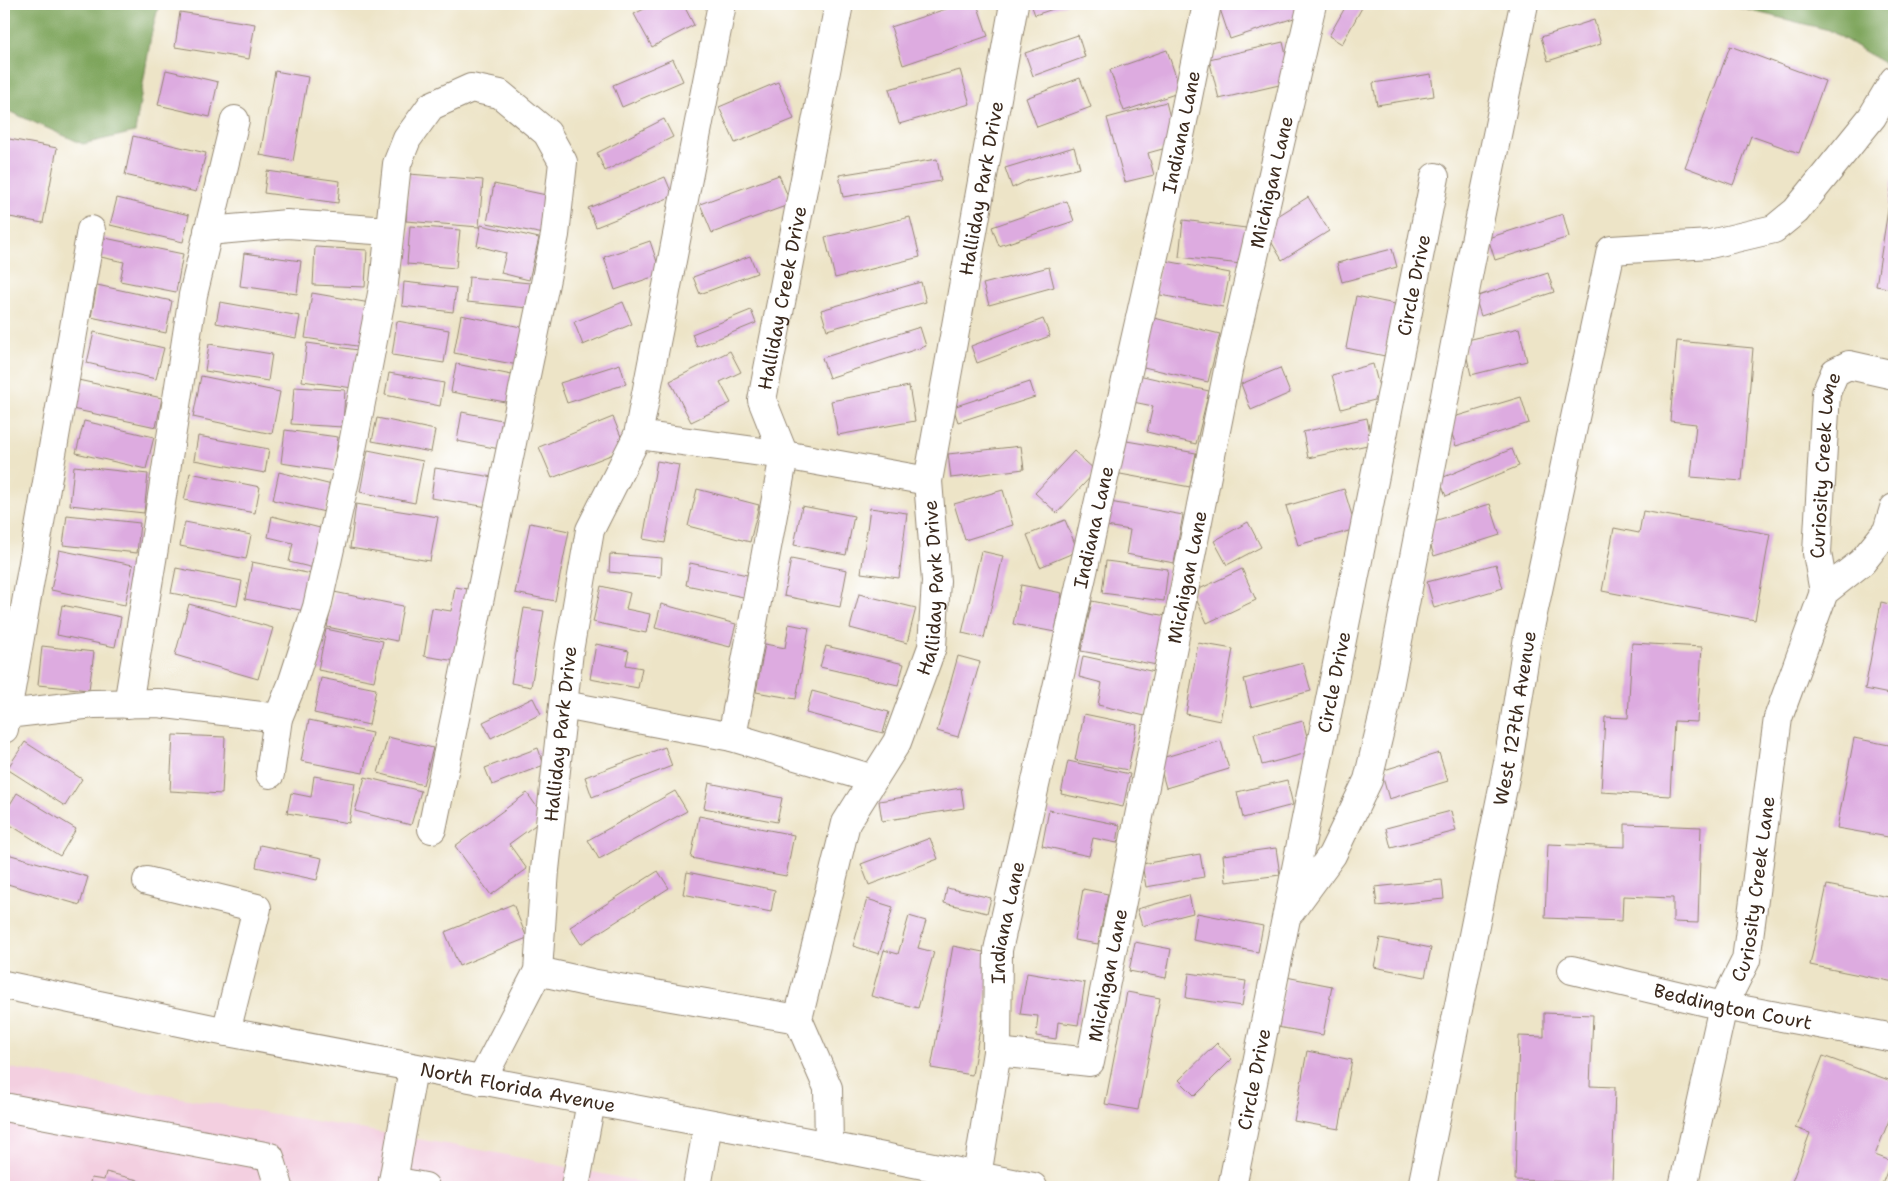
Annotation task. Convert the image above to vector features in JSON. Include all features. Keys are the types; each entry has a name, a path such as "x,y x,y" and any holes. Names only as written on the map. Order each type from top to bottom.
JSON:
{"street":[{"name":"Halliday Park Drive","path":"481,1081 538,971 545,870 569,651 590,530 638,435 722,4"},
{"name":"Halliday Creek Drive","path":"784,455 762,400 839,4"},
{"name":"Halliday Park Drive","path":"798,1019 846,823 897,742 932,647 936,581 928,481 1014,4"},
{"name":"Indiana Lane","path":"977,1176 997,1052 998,950 1169,190 1207,4"},
{"name":"Michigan Lane","path":"997,1052 1090,1062 1230,365 1312,4"},
{"path":"1286,918 1332,855 1368,780 1384,713 1468,276 1524,4"},
{"name":"West 127th Avenue","path":"1422,1187 1508,763 1528,637 1611,250 1710,244 1774,229 1796,211 1872,117 1894,80"},
{"path":"270,774 278,718 292,684 317,607 352,449 384,283 397,164 407,140 431,106 471,88 500,94 547,133 563,162 555,235 432,828"},
{"path":"128,704 193,295 235,120"},
{"name":"Circle Drive","path":"1232,1187 1435,177"},
{"path":"208,231 287,224 389,231"},
{"path":"91,230 5,722 93,704 158,703 278,718"},
{"name":"Curiosity Creek Lane","path":"1683,1187 1723,1006 1746,960 1778,718 1824,592 1817,553 1826,393 1835,372 1849,365 1894,375"},
{"path":"638,435 784,455 928,481"},
{"path":"732,737 784,455"},
{"name":"Curiosity Creek Lane","path":"1824,592 1862,562 1887,531 1894,508"},
{"path":"564,705 732,737 873,779"},
{"path":"147,881 257,908 226,1032"},
{"name":"Beddington Court","path":"1572,970 1723,1006 1894,1038"},
{"path":"538,971 590,983 798,1019 828,1088 828,1146"},
{"name":"North Florida Avenue","path":"5,991 828,1146 1033,1187"},
{"path":"413,1069 393,1184 425,1187"},
{"path":"575,1187 591,1102"},
{"path":"4,1107 270,1157 279,1187"},
{"path":"697,1187 708,1124"}],"shaded area":[{"path":"4,1067 492,1152 667,1187 4,1187"}],"green space":[{"path":"4,4 159,4 151,36 135,132 83,144 4,109"},
{"path":"1724,4 1894,4 1894,69 1829,30"}],"building":[{"path":"654,4 683,4 694,25 652,47 634,14"},
{"path":"961,4 977,4 988,36 903,65 891,27"},
{"path":"1031,4 1068,4 1035,15"},
{"path":"1226,4 1299,4 1303,15 1230,39 1219,6"},
{"path":"1347,4 1364,4 1342,44 1329,36"},
{"path":"180,12 255,24 249,59 175,47"},
{"path":"1594,20 1601,44 1548,61 1541,37"},
{"path":"1078,35 1085,57 1033,76 1025,53"},
{"path":"1283,42 1292,82 1219,99 1209,59"},
{"path":"1730,46 1825,81 1799,153 1751,136 1733,185 1685,167"},
{"path":"1167,50 1181,92 1124,111 1110,70"},
{"path":"673,59 683,81 622,107 613,85"},
{"path":"166,70 218,82 210,117 158,105"},
{"path":"960,70 970,104 899,124 889,89"},
{"path":"275,71 308,77 293,161 260,155"},
{"path":"1431,74 1434,96 1377,105 1373,83"},
{"path":"1080,78 1091,107 1037,127 1026,98"},
{"path":"778,82 794,119 735,143 719,107"},
{"path":"1166,102 1177,145 1148,153 1154,175 1125,182 1107,118"},
{"path":"664,119 673,137 605,171 597,153"},
{"path":"133,136 206,153 196,192 125,175"},
{"path":"4,138 57,148 43,223 4,216"},
{"path":"1074,147 1080,168 1029,180 1012,188 1005,168"},
{"path":"937,159 941,181 843,197 839,175"},
{"path":"267,171 340,181 338,203 264,193"},
{"path":"409,174 483,180 479,227 406,221"},
{"path":"779,175 791,204 712,233 700,204"},
{"path":"665,177 673,196 596,227 588,208"},
{"path":"1894,178 1894,289 1876,286"},
{"path":"494,184 551,196 544,234 487,223"},
{"path":"1308,197 1329,231 1282,260 1262,226"},
{"path":"117,198 189,215 183,242 110,225"},
{"path":"1067,201 1074,221 999,246 992,227"},
{"path":"1563,214 1569,237 1495,260 1488,238"},
{"path":"910,217 920,257 835,278 825,237"},
{"path":"1183,220 1246,228 1241,264 1179,257"},
{"path":"481,225 539,238 529,280 501,273 506,253 477,246"},
{"path":"410,226 460,230 456,268 407,264"},
{"path":"100,237 183,254 176,292 120,281 124,262 96,256"},
{"path":"650,241 661,274 615,290 604,257"},
{"path":"315,247 367,250 365,287 313,285"},
{"path":"1392,249 1397,267 1342,282 1337,263"},
{"path":"244,253 301,261 297,294 240,286"},
{"path":"750,256 757,273 700,294 693,277"},
{"path":"1161,260 1230,273 1223,307 1155,294"},
{"path":"1049,267 1054,287 989,305 983,284"},
{"path":"1548,273 1554,292 1481,316 1475,297"},
{"path":"469,277 530,283 528,308 467,302"},
{"path":"404,282 456,288 453,312 402,306"},
{"path":"921,282 926,302 827,330 821,310"},
{"path":"97,285 172,301 166,333 91,317"},
{"path":"312,293 370,303 363,347 305,338"},
{"path":"1356,296 1395,304 1385,356 1346,348"},
{"path":"220,302 300,316 296,338 216,323"},
{"path":"623,302 632,324 583,345 574,322"},
{"path":"751,310 756,323 697,347 692,334"},
{"path":"461,315 526,328 518,365 454,353"},
{"path":"1146,316 1220,334 1208,382 1135,365"},
{"path":"1043,319 1050,336 977,363 971,346"},
{"path":"397,321 449,330 444,363 392,355"},
{"path":"920,327 926,346 829,378 822,358"},
{"path":"1519,328 1527,361 1471,375 1463,341"},
{"path":"94,332 164,348 156,379 87,363"},
{"path":"1677,341 1753,348 1742,481 1691,477 1696,424 1670,421"},
{"path":"307,343 358,350 353,388 302,381"},
{"path":"209,344 272,354 268,381 205,371"},
{"path":"730,351 741,372 720,382 731,403 691,422 670,381"},
{"path":"456,364 522,377 516,404 451,392"},
{"path":"620,364 626,384 567,403 560,383"},
{"path":"1373,364 1382,398 1341,409 1332,375"},
{"path":"1280,368 1290,393 1251,410 1241,384"},
{"path":"389,373 444,383 440,406 385,395"},
{"path":"1134,374 1209,391 1196,444 1147,432 1153,406 1128,401"},
{"path":"201,376 280,392 272,434 193,417"},
{"path":"78,380 162,398 156,427 72,409"},
{"path":"1030,382 1035,397 958,422 953,407"},
{"path":"909,386 915,421 838,435 831,401"},
{"path":"294,387 345,390 343,427 291,424"},
{"path":"1521,397 1529,423 1456,446 1447,419"},
{"path":"462,412 511,422 505,450 457,441"},
{"path":"613,417 626,449 552,478 539,447"},
{"path":"377,418 435,430 431,452 372,441"},
{"path":"1367,418 1372,444 1308,458 1303,432"},
{"path":"84,421 154,437 146,469 76,453"},
{"path":"285,430 338,437 334,471 281,463"},
{"path":"198,436 269,449 265,473 194,460"},
{"path":"1121,440 1196,453 1190,487 1115,473"},
{"path":"1021,446 1024,469 951,478 948,454"},
{"path":"1512,449 1519,466 1446,496 1439,479"},
{"path":"368,450 423,461 415,503 360,492"},
{"path":"1074,451 1096,471 1057,513 1035,493"},
{"path":"657,461 679,465 665,543 643,539"},
{"path":"74,466 148,474 144,513 70,505"},
{"path":"435,468 493,477 488,507 431,498"},
{"path":"279,472 332,485 325,512 273,500"},
{"path":"190,473 260,487 255,513 184,500"},
{"path":"697,489 759,505 750,542 688,526"},
{"path":"1344,489 1356,529 1298,545 1286,506"},
{"path":"1003,490 1013,525 965,540 954,504"},
{"path":"1110,502 1183,515 1174,563 1126,554 1130,530 1106,526"},
{"path":"356,504 438,517 430,561 350,548"},
{"path":"1490,504 1500,535 1434,556 1424,524"},
{"path":"802,506 854,516 846,555 794,545"},
{"path":"870,508 907,513 899,578 861,573"},
{"path":"1643,511 1770,534 1755,620 1602,591 1614,528 1639,533"},
{"path":"67,515 140,523 137,553 63,545"},
{"path":"272,516 324,529 314,568 289,562 293,543 268,537"},
{"path":"1065,520 1078,551 1040,567 1027,535"},
{"path":"185,522 251,535 246,559 180,546"},
{"path":"1248,522 1261,547 1227,565 1214,541"},
{"path":"530,523 569,531 555,601 515,593"},
{"path":"59,550 133,565 125,605 51,590"},
{"path":"981,551 1003,556 984,638 962,633"},
{"path":"610,554 662,558 661,577 609,572"},
{"path":"791,559 847,570 840,607 784,596"},
{"path":"1106,561 1168,569 1164,601 1102,593"},
{"path":"252,562 312,574 305,611 245,599"},
{"path":"690,563 752,576 748,598 686,585"},
{"path":"1496,564 1503,588 1434,608 1427,582"},
{"path":"176,568 242,581 237,606 171,593"},
{"path":"1242,569 1256,600 1207,623 1193,592"},
{"path":"1021,585 1062,593 1055,632 1013,624"},
{"path":"601,586 630,593 626,609 650,614 646,633 593,622"},
{"path":"455,587 474,590 462,662 424,656 432,608 451,611"},
{"path":"334,592 403,606 397,641 327,627"},
{"path":"859,594 916,608 907,643 850,628"},
{"path":"1092,601 1166,616 1157,665 1081,651"},
{"path":"1881,602 1894,605 1894,695 1865,689"},
{"path":"189,604 273,628 258,679 175,655"},
{"path":"661,604 736,624 730,647 655,628"},
{"path":"62,605 121,617 115,647 57,635"},
{"path":"524,608 544,611 531,687 511,683"},
{"path":"789,624 809,628 796,699 756,692 765,644 785,648"},
{"path":"326,629 383,641 374,681 318,670"},
{"path":"1198,643 1233,649 1220,721 1186,714"},
{"path":"1632,643 1702,647 1697,722 1674,721 1670,796 1601,792 1605,717 1628,718"},
{"path":"596,644 629,651 626,665 642,668 638,688 590,679"},
{"path":"42,646 94,652 89,690 38,685"},
{"path":"826,646 904,664 898,685 820,667"},
{"path":"958,656 980,662 958,737 937,731"},
{"path":"1083,656 1155,672 1145,716 1098,705 1102,683 1079,677"},
{"path":"1303,663 1311,691 1251,707 1244,679"},
{"path":"321,678 376,689 369,725 314,713"},
{"path":"812,691 889,712 883,733 806,713"},
{"path":"533,698 541,714 491,738 483,722"},
{"path":"1084,714 1137,725 1128,770 1075,760"},
{"path":"309,720 372,733 363,773 301,761"},
{"path":"1303,721 1311,752 1262,765 1254,734"},
{"path":"173,735 225,737 222,794 170,791"},
{"path":"388,737 433,748 423,785 378,773"},
{"path":"1854,738 1894,746 1894,838 1837,828"},
{"path":"1221,741 1229,769 1166,788 1158,759"},
{"path":"25,742 82,779 65,806 7,769"},
{"path":"665,747 672,766 592,797 585,777"},
{"path":"538,748 544,765 492,785 485,768"},
{"path":"1439,753 1448,781 1389,799 1381,771"},
{"path":"1068,761 1130,774 1123,807 1061,794"},
{"path":"314,776 355,783 349,823 287,813 291,793 311,797"},
{"path":"365,777 421,791 411,825 355,811"},
{"path":"1287,780 1293,805 1243,818 1237,792"},
{"path":"709,783 782,798 777,822 704,808"},
{"path":"961,788 964,808 882,821 879,801"},
{"path":"675,791 687,811 599,859 588,840"},
{"path":"17,793 76,829 60,856 4,821 4,814"},
{"path":"527,793 545,818 509,844 527,869 491,895 455,846"},
{"path":"1049,810 1120,825 1117,843 1093,838 1089,856 1042,846"},
{"path":"1451,811 1456,831 1391,848 1386,828"},
{"path":"699,816 794,835 786,876 691,858"},
{"path":"1625,824 1701,827 1698,923 1673,922 1673,898 1623,896 1622,921 1545,918 1548,844 1625,847"},
{"path":"930,838 938,859 869,885 861,864"},
{"path":"260,845 322,858 317,880 256,867"},
{"path":"1276,848 1280,875 1226,882 1223,855"},
{"path":"4,853 88,877 80,905 4,883"},
{"path":"1200,854 1204,877 1146,887 1142,864"},
{"path":"658,871 669,888 581,944 570,927"},
{"path":"687,872 775,890 771,912 683,894"},
{"path":"1442,880 1444,899 1377,906 1375,887"},
{"path":"1827,885 1894,898 1894,982 1810,965"},
{"path":"947,888 991,898 987,913 944,903"},
{"path":"1083,889 1108,894 1098,944 1074,940"},
{"path":"1189,895 1193,913 1142,926 1137,909"},
{"path":"867,899 893,907 879,954 853,946"},
{"path":"513,904 527,938 459,966 445,932"},
{"path":"1197,913 1263,926 1258,952 1193,940"},
{"path":"909,916 926,921 918,948 934,952 918,1008 871,996 884,950 898,954"},
{"path":"1380,938 1431,948 1425,977 1374,967"},
{"path":"1135,942 1171,949 1166,978 1129,971"},
{"path":"953,946 993,954 972,1075 931,1068"},
{"path":"1027,973 1085,983 1078,1025 1058,1022 1056,1039 1036,1036 1038,1016 1020,1014"},
{"path":"1189,973 1246,981 1242,1006 1186,998"},
{"path":"1286,977 1332,986 1323,1035 1277,1027"},
{"path":"1127,992 1160,998 1138,1110 1105,1104"},
{"path":"1544,1013 1593,1015 1590,1086 1615,1087 1612,1183 1515,1180 1519,1036 1544,1037"},
{"path":"1217,1043 1232,1059 1195,1096 1179,1080"},
{"path":"1307,1051 1352,1060 1339,1129 1294,1121"},
{"path":"1823,1056 1894,1082 1894,1108 1875,1155 1891,1161 1881,1187 1790,1187 1810,1133 1795,1128"},
{"path":"106,1172 138,1180 136,1187 89,1187 91,1178 104,1180"}]}
